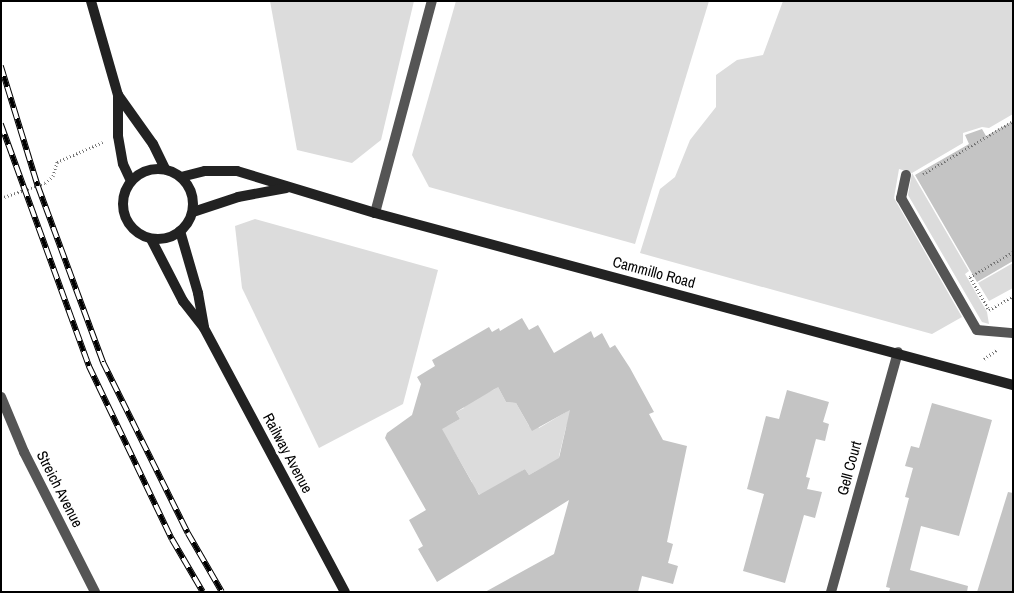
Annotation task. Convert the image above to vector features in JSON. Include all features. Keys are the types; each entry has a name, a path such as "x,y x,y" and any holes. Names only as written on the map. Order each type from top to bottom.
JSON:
{"main road":[{"path":"91,1 118,95 118,136 124,164 131,181 150,170 165,169 181,177 190,189 193,212 180,231 166,238 151,239"},
{"path":"118,95 153,144 165,169"},
{"name":"Cammillo Road","path":"181,177 205,171 237,171 287,188 375,213 898,352 1013,385"},
{"name":"Railway Avenue","path":"131,181 122,203 126,219 136,232 151,239 183,301 204,328 345,592"},
{"name":"Cammillo Road","path":"193,212 238,197 287,188"},
{"name":"Railway Avenue","path":"180,231 198,293 204,328"}],"street":[{"path":"375,213 432,1"},
{"path":"906,175 901,198 978,330 1013,334"},
{"name":"Gell Court","path":"831,592 898,352"},
{"name":"Streich Avenue","path":"1,397 24,452 96,592"}],"path":[{"path":"919,177 1013,122"},
{"path":"1,198 45,183 53,176 57,162 105,142"},
{"path":"1013,252 970,276 989,310 1013,296"},
{"path":"984,359 999,348"}],"shaded area":[{"path":"270,1 414,1 381,140 352,163 297,150"},
{"path":"456,1 709,1 635,244 429,187 412,155"},
{"path":"783,1 1013,1 1013,114 989,128 982,127 963,133 963,143 912,173 899,169 894,198 962,317 932,334 640,253 660,189 675,177 690,140 716,107 716,75 737,60 763,55"},
{"path":"912,173 969,271 965,274 987,312 989,324 982,322 908,195"},
{"path":"255,219 438,270 403,404 319,448 242,288 235,226"},
{"path":"1013,263 1013,288 989,301 978,283"},
{"path":"497,385 506,402 516,403 529,426 535,422 539,428 566,412 582,398 566,427 559,456 574,481 561,469 547,465 529,475 525,469 481,497 476,490 473,490 472,482 453,449 435,425 447,426 460,419 456,412 464,408 462,405 495,389"}],"building":[{"path":"1013,121 1013,261 977,282 915,175 969,144 965,135 982,129 986,136"},
{"path":"522,318 529,330 538,325 554,353 591,331 594,338 602,333 610,348 615,345 630,368 654,412 649,414 663,440 687,446 667,542 673,544 668,563 678,566 673,584 642,576 638,592 485,592 554,554 569,500 437,582 418,549 423,546 409,520 426,510 385,438 387,433 412,415 421,384 417,377 435,366 432,360 489,327 492,332 499,328 500,331","holes":["498,387 506,402 516,403 532,431 570,410 559,458 529,475 525,469 479,495 442,429 460,419 456,412"]},
{"path":"787,390 829,402 823,422 829,424 825,441 816,439 806,477 810,478 807,489 822,492 815,518 804,515 785,583 743,571 764,494 747,489 766,416 779,419"},
{"path":"932,403 992,420 959,536 921,526 910,570 968,586 967,592 889,592 890,588 886,587 909,498 905,497 913,468 905,466 911,446 919,448"},
{"path":"1008,492 1013,493 1013,592 977,592"}],"railway":[{"path":"1,66 38,186 103,362 188,533 222,592"},
{"path":"1,124 89,366 172,539 203,592"}]}
